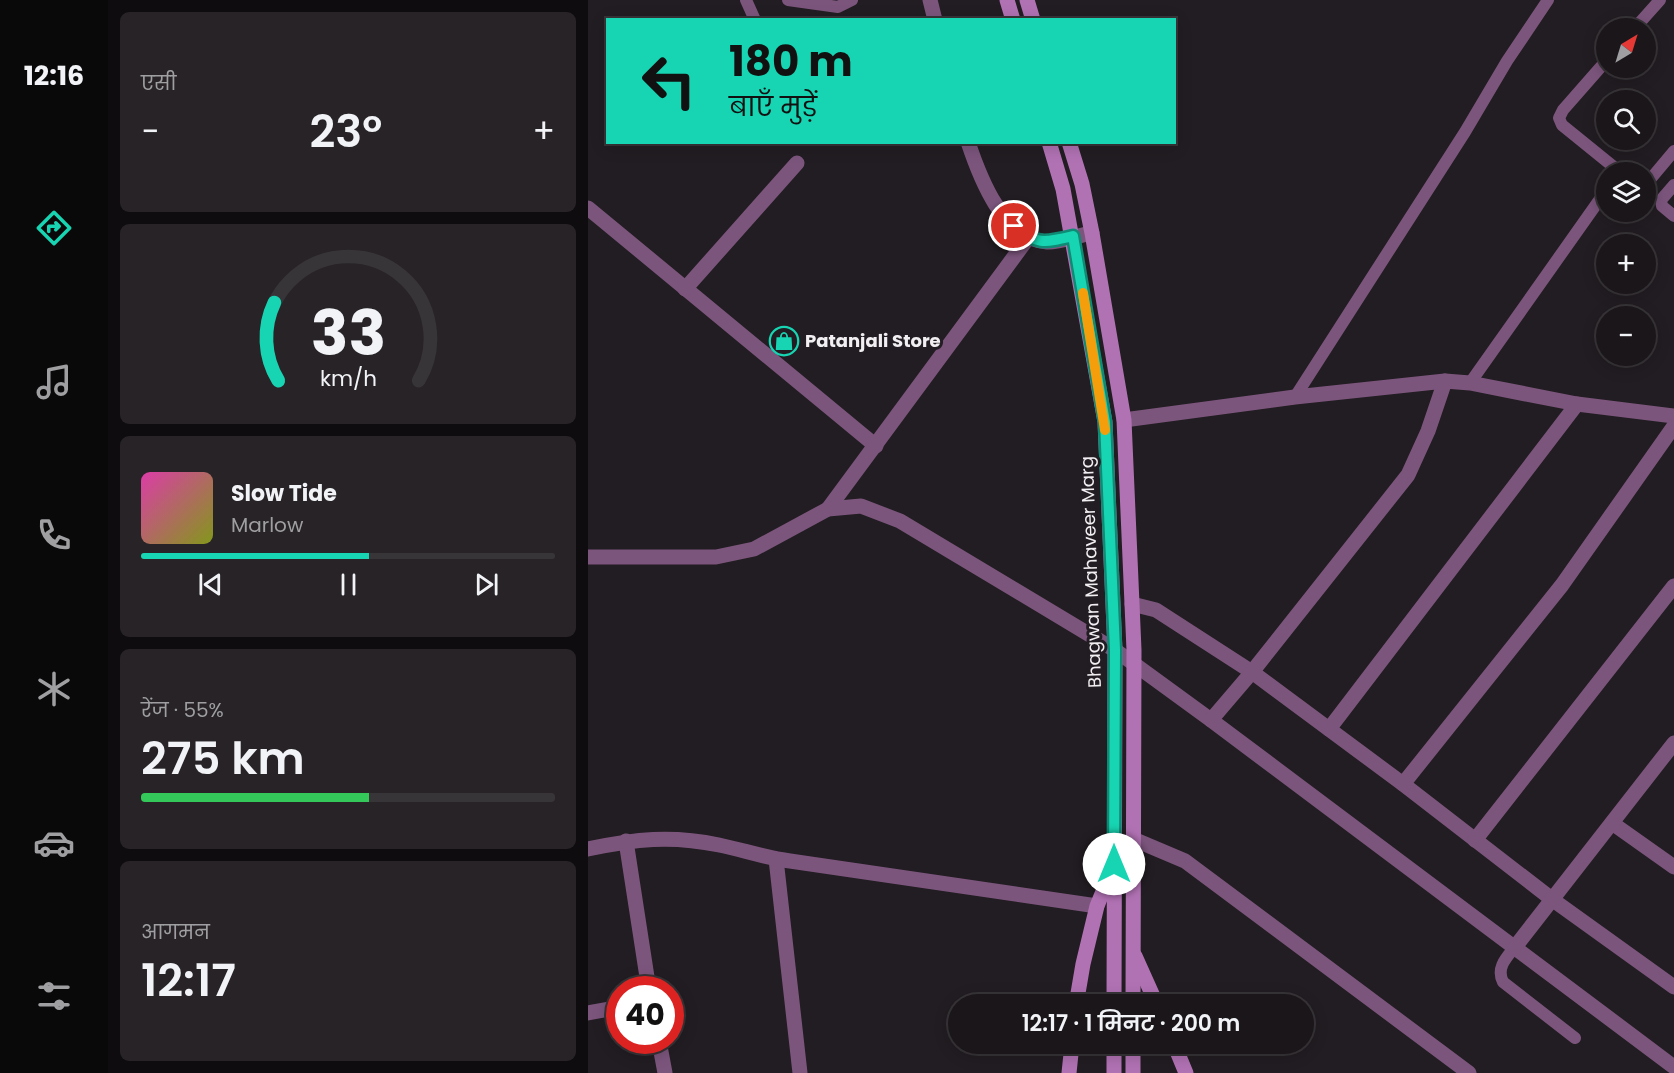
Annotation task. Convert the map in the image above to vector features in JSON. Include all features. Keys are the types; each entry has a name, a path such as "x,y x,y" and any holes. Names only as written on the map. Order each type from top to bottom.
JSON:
{"street":[{"path":"930,0 934,18"},
{"path":"1007,0 1012,18"},
{"path":"1027,0 1032,18"},
{"path":"969,144 989,196 1000,213 1029,238 1048,243 1092,233"},
{"name":"Bhagwan Mahaveer Marg","path":"1050,144 1064,189 1105,422 1115,650 1114,994"},
{"name":"Bhagwan Mahaveer Marg","path":"1070,144 1082,184 1092,233 1124,420 1134,650 1132,994"},
{"path":"685,289 797,163"},
{"path":"588,208 876,446"},
{"path":"828,509 1029,238"},
{"path":"1211,720 1252,672 1408,475 1428,432 1445,381"},
{"path":"1124,420 1295,397 1445,381 1470,383 1577,404 1674,416"},
{"path":"1329,729 1577,404"},
{"path":"1403,784 1562,585 1674,426"},
{"path":"588,557 716,557 754,549 828,509 861,506 900,521 1115,650 1674,1067"},
{"path":"1475,840 1674,586"},
{"path":"1132,604 1156,610 1252,672 1403,784 1553,900 1674,987"},
{"path":"1515,947 1673,747"},
{"path":"1612,823 1674,867"},
{"path":"588,849 626,841 662,838 717,845 776,860 1096,906"},
{"path":"1133,839 1185,861 1469,1073"},
{"path":"626,841 647,976"},
{"path":"776,860 800,1073"},
{"path":"1078,994 1096,906 1114,864"},
{"path":"1132,950 1152,994"},
{"path":"588,1013 606,1010"},
{"path":"661,1054 665,1073"},
{"path":"1069,1073 1071,1054"},
{"path":"1114,1054 1114,1073"},
{"path":"1133,1054 1133,1073"},
{"path":"1178,1054 1186,1073"}],"lane":[{"path":"746,0 755,18"},
{"path":"789,0 838,7 852,0"},
{"path":"1295,397 1548,0"},
{"path":"1644,18 1660,0"},
{"path":"1596,72 1563,110 1559,118 1562,125 1608,162"},
{"path":"1656,172 1674,151"},
{"path":"1674,185 1661,200 1662,206 1674,216"},
{"path":"1470,383 1596,205"},
{"path":"1515,947 1500,968 1503,982 1575,1038"}],"slow traffic":[{"path":"1083,293 1105,430"}],"place":[{"name":"Patanjali Store","path":"784,341"}],"route":[{"path":"1014,226 1029,238 1048,243 1073,236 1105,422 1115,650 1114,864"}]}
